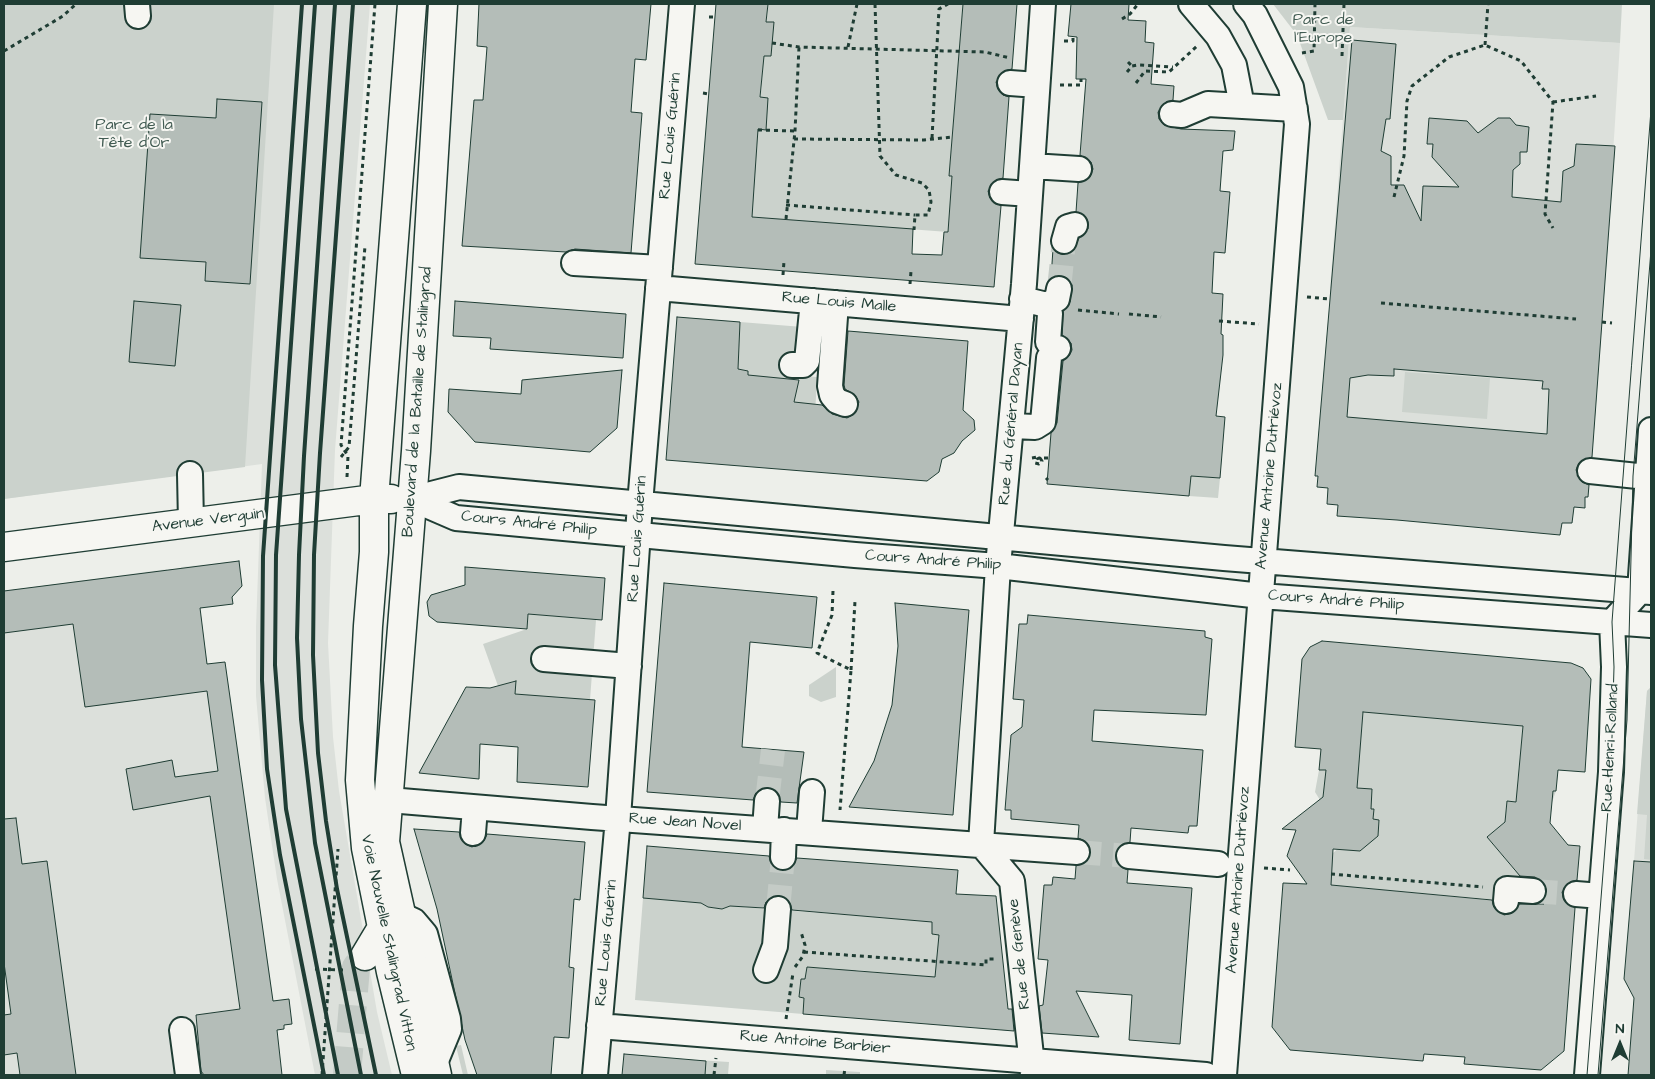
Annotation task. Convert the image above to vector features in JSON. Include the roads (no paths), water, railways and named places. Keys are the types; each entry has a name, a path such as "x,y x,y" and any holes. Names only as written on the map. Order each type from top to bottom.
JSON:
{"main road":[{"path":"374,499 412,4"},
{"name":"Boulevard de la Bataille de Stalingrad","path":"388,800 412,499 443,4"},
{"name":"Avenue Verguin","path":"4,547 374,499 412,499"},
{"name":"Voie Nouvelle Stalingrad Vitton","path":"374,499 374,552 360,780 366,848 393,921"},
{"name":"Voie Nouvelle Stalingrad Vitton","path":"388,800 385,842 393,921 391,972 429,1071"},
{"path":"365,956 393,921"}],"street":[{"name":"Rue Louis Guérin","path":"595,1075 618,818 640,504 682,4"},
{"name":"Rue du Général Dayan","path":"981,844 998,566 1022,309 1043,4"},
{"path":"1192,4 1218,36 1234,65 1242,106"},
{"path":"1246,4 1255,15 1294,107"},
{"path":"1010,83 1037,85"},
{"path":"1208,104 1294,107 1182,117 1182,115 1208,104"},
{"name":"Avenue Antoine Dutriévoz","path":"1224,1075 1261,596 1262,560 1282,326 1294,107"},
{"path":"1032,166 1079,169"},
{"path":"1002,192 1030,194"},
{"name":"Rue Louis Malle","path":"574,268 825,302 1022,309 1051,300 1048,342 1052,347 1053,353 1043,422 1035,428 1012,426"},
{"path":"792,365 803,365 808,361 825,302"},
{"path":"825,302 830,386 832,395 837,401 845,404"},
{"path":"1612,622 1645,591 1647,477 1651,430"},
{"path":"1590,471 1647,477"},
{"path":"190,474 191,523"},
{"name":"Cours André Philip","path":"412,499 459,487 1262,560 1645,591"},
{"name":"Cours André Philip","path":"412,499 456,518 998,566 1261,596 1651,625"},
{"name":"Rue Henri Rolland","path":"1587,1075 1611,772 1614,667 1612,622"},
{"path":"544,659 629,666"},
{"path":"809,832 812,792"},
{"name":"Rue Jean Novel","path":"388,800 1077,852"},
{"path":"767,801 783,857"},
{"path":"473,833 475,808"},
{"name":"Rue de Genève","path":"981,844 1012,880 1032,1068"},
{"path":"1129,856 1218,864"},
{"path":"1507,895 1533,891"},
{"path":"1576,894 1601,896"},
{"path":"766,970 775,946 778,909"},
{"path":"393,921 414,922 425,934 448,1019 449,1029 429,1071"},
{"name":"Rue Antoine Barbier","path":"599,1026 1032,1068 1206,1075"},
{"path":"182,1030 188,1075"}],"tunnel":[{"path":"1059,289 1064,241"},
{"path":"767,801 773,750"},
{"path":"1077,852 1129,856"},
{"path":"778,909 783,857"},
{"path":"1533,891 1576,894"},
{"path":"347,1075 356,967 365,956"}],"tram line":[{"path":"1587,1075 1611,772 1614,667 1612,622 1651,110"},
{"path":"1598,1075 1627,720 1633,476 1651,250"}],"railway":[{"path":"302,4 263,556 262,680 267,769 280,855 324,1075"},
{"path":"315,4 276,555 275,665 286,809 338,1075"},
{"path":"335,4 304,456 297,638 301,719 315,843 361,1075"},
{"path":"353,4 320,453 314,555 313,655 318,753 326,821 337,889 376,1075"}],"park label":[{"name":"Parc de l'Europe","path":"1323,30"},
{"name":"Parc de la Tête d'Or","path":"134,135"}]}
